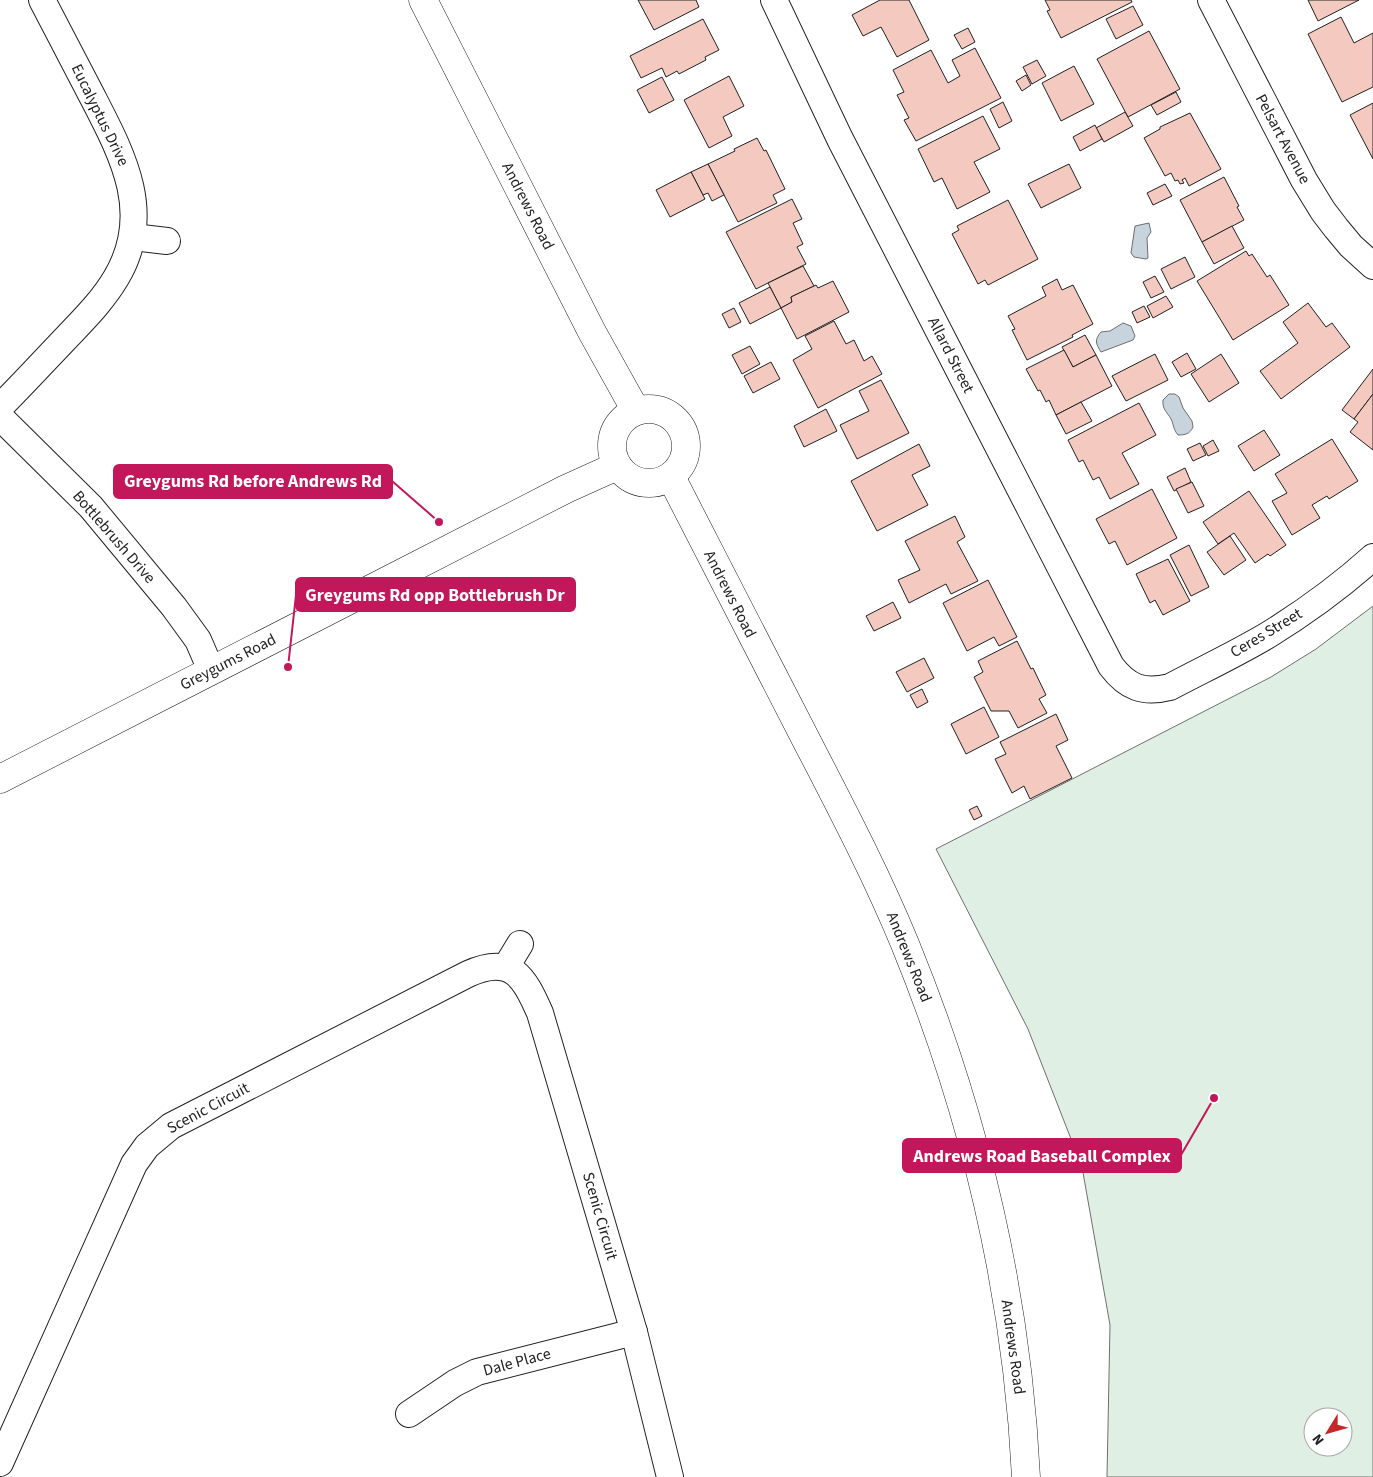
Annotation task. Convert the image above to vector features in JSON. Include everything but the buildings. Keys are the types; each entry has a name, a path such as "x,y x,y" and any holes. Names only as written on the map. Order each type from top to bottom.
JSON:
{"main road":[{"name":"Andrews Road","path":"423,0 592,332 636,411"},
{"path":"648,409 660,411 671,416 679,424 685,435 685,458 679,469 671,477 660,482 648,484 636,481 625,475 617,466 613,456 612,444 619,424 627,416 636,411 648,409"},
{"name":"Greygums Road","path":"0,779 566,489 617,466"},
{"name":"Andrews Road","path":"671,477 857,837 904,943 947,1055 980,1166 1004,1281 1019,1379 1026,1477"}],"street":[{"name":"Eucalyptus Drive","path":"0,407 104,296 125,262 133,237 135,219 134,201 124,161 113,136 42,0"},
{"name":"Allard Street","path":"774,0 840,139 1111,666 1118,676 1127,683 1149,690"},
{"name":"Pelsart Avenue","path":"1211,0 1304,180 1336,228 1351,246 1373,266"},
{"path":"133,237 167,241"},
{"name":"Bottlebrush Drive","path":"0,417 91,507 185,621 198,640 211,670"},
{"name":"Ceres Street","path":"1149,690 1170,688 1266,636 1327,595 1373,557"},
{"path":"506,968 520,944"},
{"name":"Scenic Circuit","path":"0,1463 134,1164 153,1140 171,1126 468,974 478,969 489,967 506,968 516,973 525,983 540,1013 634,1332 670,1477"},
{"name":"Dale Place","path":"409,1414 449,1386 472,1374 634,1332"}],"green space":[{"path":"1373,606 1373,1477 1107,1477 1110,1325 1082,1167 1028,1029 936,849 1271,677 1316,649"}],"shaded area":[{"path":"1149,223 1151,232 1147,238 1148,258 1134,257 1131,253 1135,226"},
{"path":"1123,323 1131,326 1135,336 1133,340 1101,352 1096,342 1097,337 1101,332 1110,331"},
{"path":"1169,394 1175,394 1179,397 1183,408 1192,421 1193,427 1187,434 1178,435 1164,408 1163,400"}],"place":[{"name":"Greygums Rd before Andrews Rd","path":"439,522"},
{"name":"Greygums Rd opp Bottlebrush Dr","path":"288,667"},
{"name":"Andrews Road Baseball Complex","path":"1214,1098"}]}
